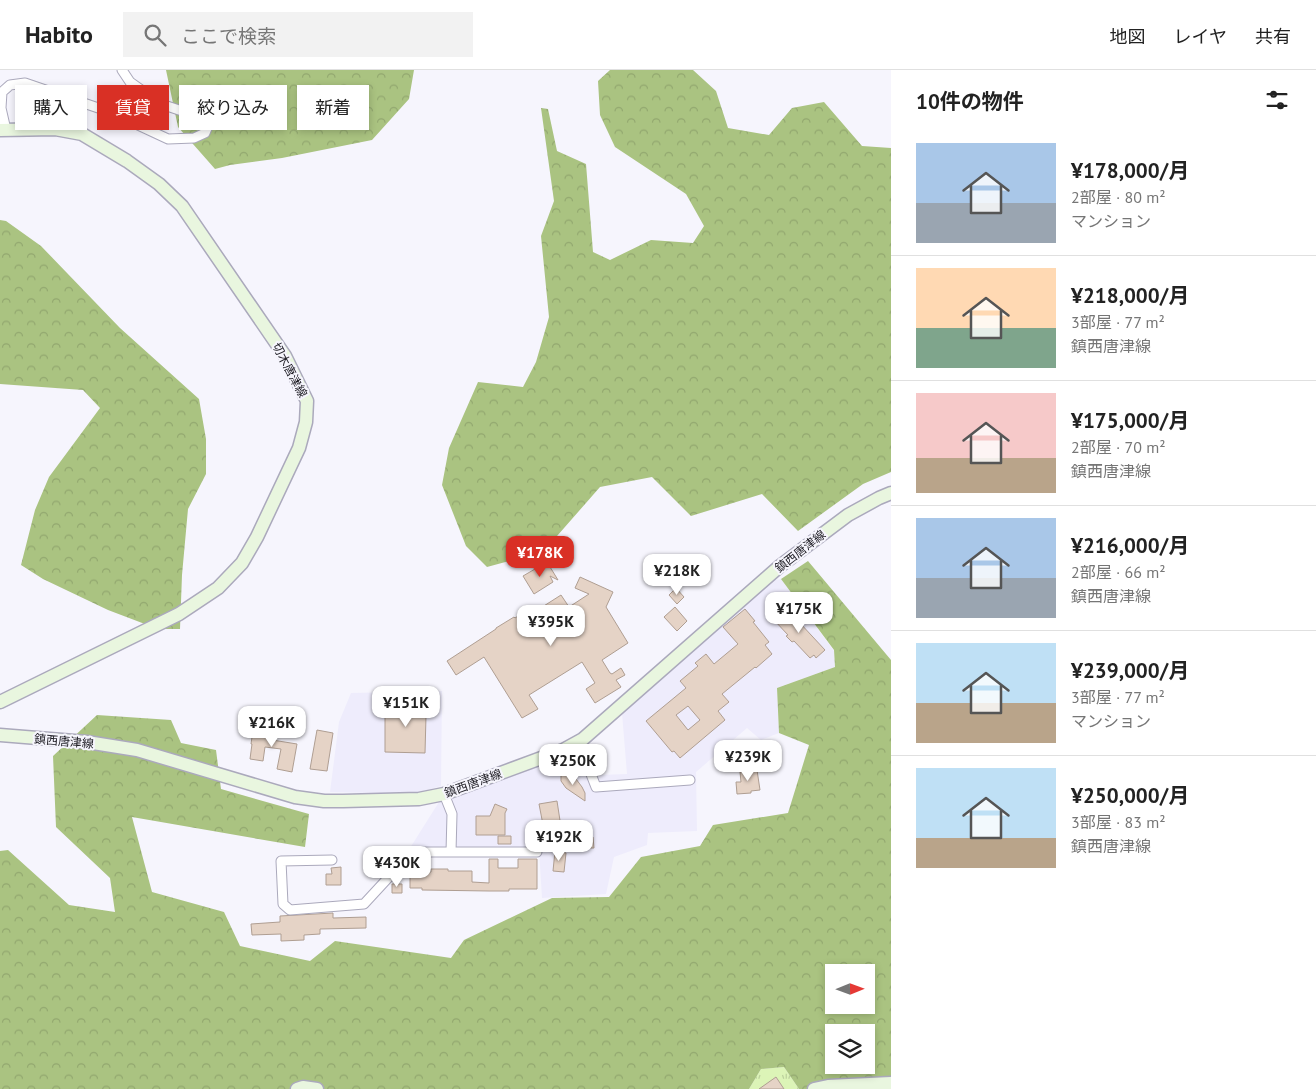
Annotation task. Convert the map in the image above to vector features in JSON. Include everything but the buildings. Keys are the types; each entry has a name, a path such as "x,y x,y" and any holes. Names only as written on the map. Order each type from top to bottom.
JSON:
{"main road":[{"name":"切木唐津線","path":"0,702 179,614 218,588 242,563 257,537 299,448 306,422 306,401 285,356 182,206 159,184 127,161 82,134 55,130 3,130"},
{"name":"鎮西唐津線","path":"0,735 87,742 137,750 295,797 324,801 419,799 444,794 567,748 583,739 780,566 848,515 879,498 891,494"},
{"path":"814,1089 828,1086 891,1083"},
{"path":"298,1089 303,1087 317,1089"}],"street":[{"path":"3,130 2,92 10,85 25,82 110,112 168,139 194,138 205,133 208,126 206,117 198,111 182,112 161,104 130,82 122,70"},
{"path":"567,748 588,764 596,787 690,780"},
{"path":"444,794 452,814 451,852"},
{"path":"332,860 281,861 283,904 290,910 364,904 412,852 537,852"}],"shaded area":[{"path":"781,579 834,651 835,667 777,688 779,733 761,740 747,728 696,772 697,831 648,833 647,845 614,857 606,894 542,898 539,849 410,848 439,802 580,749 599,775 627,774 622,713 771,581"},
{"path":"442,691 441,786 413,794 330,792 339,722 351,693"}],"green space":[{"path":"166,70 414,70 409,99 372,140 215,169 181,130 287,130 287,85 179,85 179,128"},
{"path":"610,70 693,70 716,91 728,128 769,135 792,108 824,102 862,146 891,148 891,472 863,484 798,531 762,494 691,516 652,477 600,487 543,552 487,567 466,546 442,485 449,448 478,382 523,387 536,362 549,317 541,236 554,201 541,108 548,109 557,151 586,164 593,252 610,260 651,240 693,243 704,226 686,194 615,147 600,115 598,81"},
{"path":"0,220 6,221 41,246 120,328 199,399 206,439 206,474 188,509 182,575 180,629 158,629 108,610 43,579 21,565 35,510 49,477 100,408 83,390 0,384"},
{"path":"808,561 891,660 891,1089 799,1089 784,1067 761,1069 749,1089 0,1089 0,851 8,850 69,905 115,912 110,878 56,827 53,756 97,715 171,720 181,743 216,750 221,789 309,814 305,847 132,817 152,892 224,912 240,946 310,961 335,941 451,958 464,940 552,898 609,897 641,857 700,846 713,825 788,813 809,745 779,733 777,688 835,667 834,650 781,579"},
{"path":"784,1067 799,1089 749,1089 761,1069"}]}
